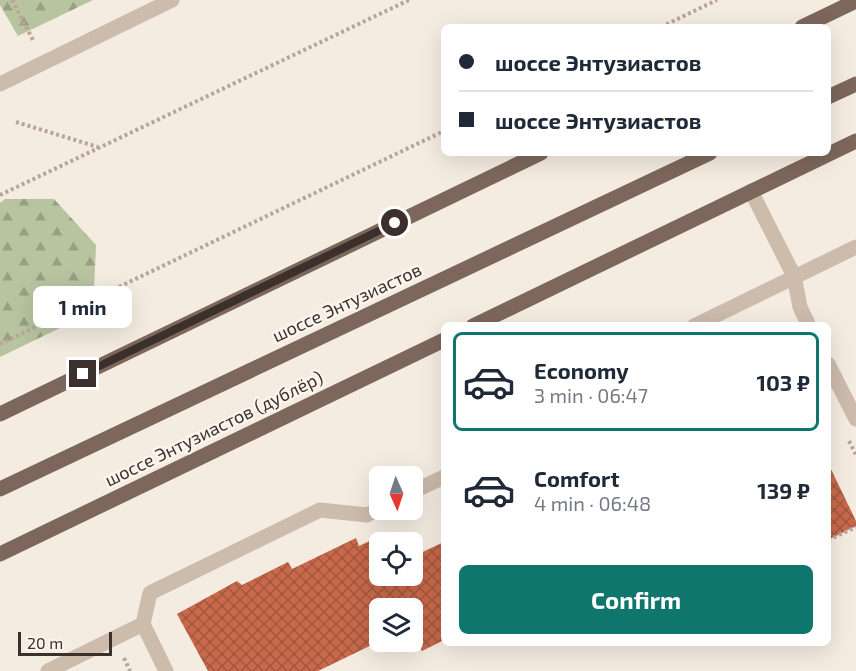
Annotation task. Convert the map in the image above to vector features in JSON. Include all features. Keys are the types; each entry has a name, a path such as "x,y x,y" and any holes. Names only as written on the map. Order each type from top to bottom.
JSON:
{"main road":[{"path":"808,24 856,1"},
{"path":"831,96 856,84"},
{"path":"831,153 856,141"},
{"path":"0,414 535,156"},
{"name":"шоссе Энтузиастов","path":"0,489 704,156"},
{"path":"482,322 824,156"},
{"name":"шоссе Энтузиастов (дублёр)","path":"0,554 441,341"}],"street":[{"path":"0,84 172,0"},
{"path":"751,191 794,276 800,307 807,322"},
{"path":"702,322 856,247"},
{"path":"831,370 856,420"},
{"path":"423,487 441,478"},
{"path":"166,671 143,624 150,593 320,510 369,513"},
{"path":"48,671 143,624"}],"path":[{"path":"12,0 36,46"},
{"path":"0,195 410,0"},
{"path":"667,24 717,0"},
{"path":"16,122 99,147"},
{"path":"0,344 441,132"},
{"path":"831,539 856,527"}],"green space":[{"path":"0,0 93,0 18,36 0,5"},
{"path":"5,199 54,199 96,245 93,312 0,357 0,203"}],"building":[{"path":"831,469 856,521 856,526 831,538"},
{"path":"356,538 359,546 369,541 369,586 423,586 423,552 441,543 441,642 423,650 423,598 369,598 369,646 318,671 208,671 177,614 237,581 242,585 288,562 292,569"}],"route":[{"path":"83,374 395,223"}]}
